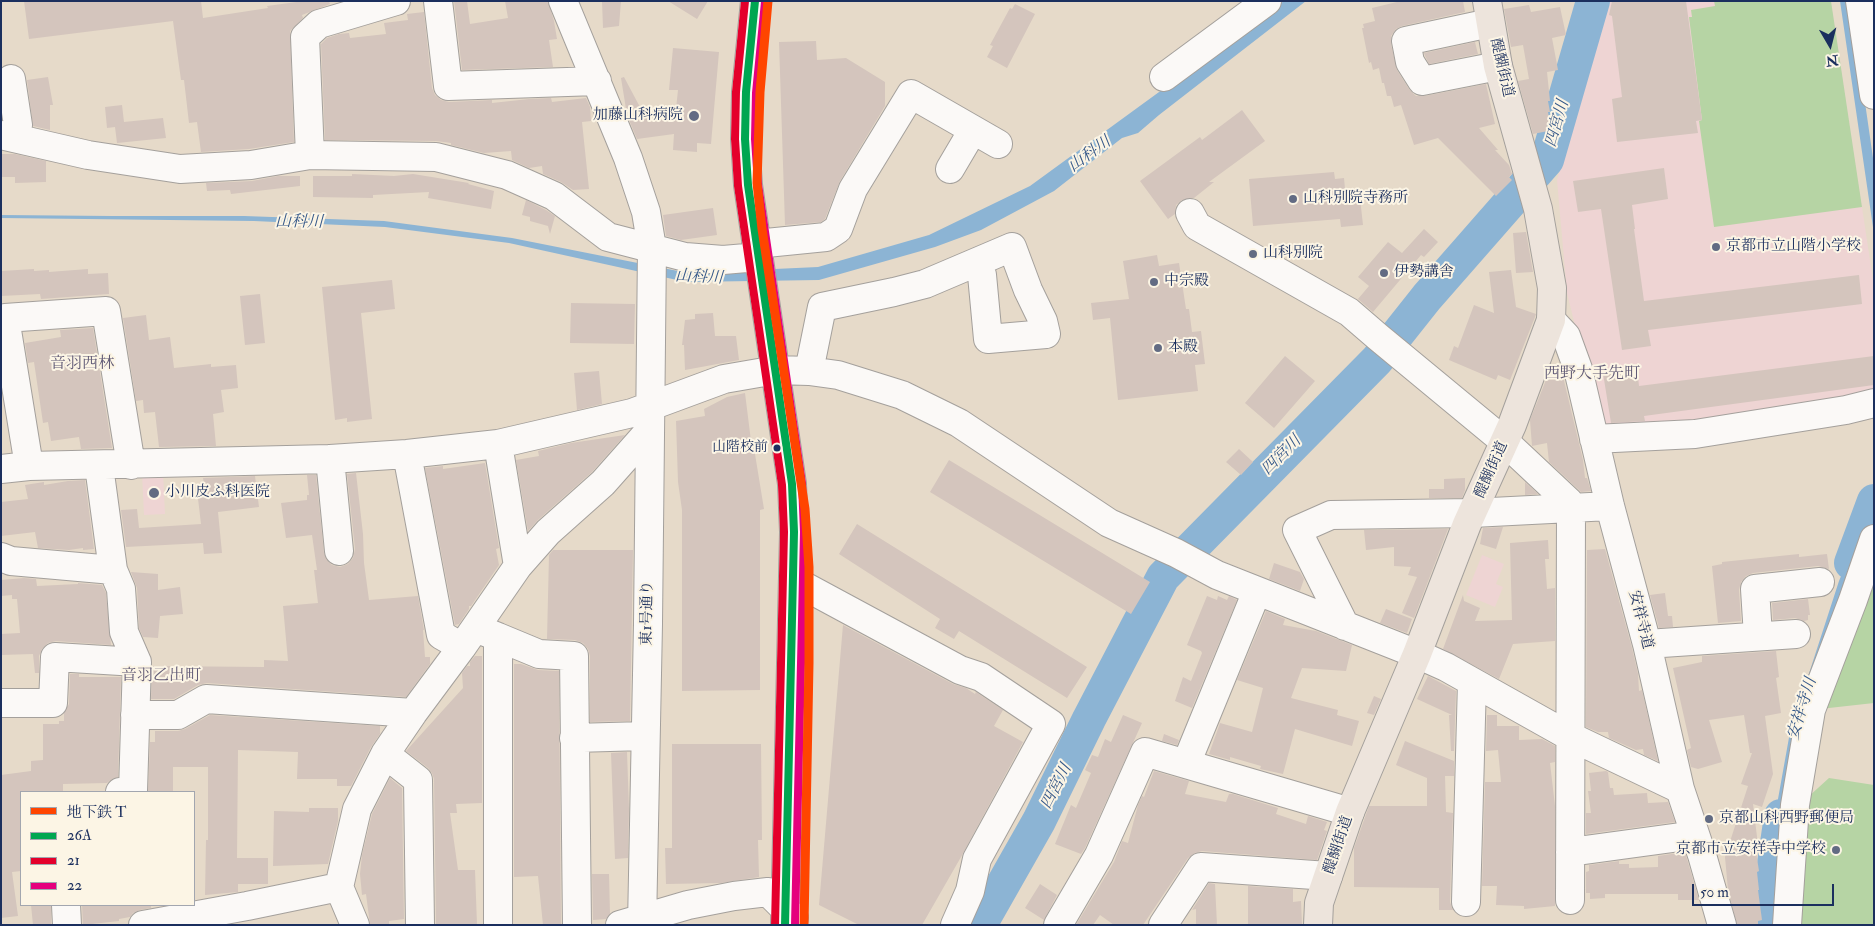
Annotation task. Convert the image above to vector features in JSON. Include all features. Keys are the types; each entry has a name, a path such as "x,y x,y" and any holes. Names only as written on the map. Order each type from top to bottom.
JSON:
{"main road":[{"name":"醍醐街道","path":"1318,925 1320,903 1350,812 1417,654 1472,513 1504,442 1551,320 1552,288 1538,209 1498,66 1489,12"}],"street":[{"path":"310,155 305,37 320,24 396,1"},
{"path":"438,1 448,86 597,82"},
{"name":"東1号通り","path":"562,1 628,158 646,212 652,252 645,736 635,922"},
{"path":"755,1 746,92 748,185 792,484 790,920"},
{"path":"1164,77 1267,1"},
{"path":"1860,1 1874,95"},
{"path":"1489,12 1406,41 1410,62 1422,81 1498,66"},
{"path":"11,79 18,125 8,136 88,155 180,169 251,165 310,155 436,157 508,175 554,196 608,237 652,252 723,260 758,255 826,237 838,229 853,189 911,94 998,144"},
{"path":"950,169 973,130"},
{"path":"1190,213 1197,226 1349,312 1504,442 1569,502 1571,507 1570,900"},
{"path":"809,371 822,307 925,284 1012,247 1028,290 1043,321 1046,334 988,339 982,275 977,262"},
{"path":"29,466 5,318 106,311 131,465"},
{"name":"安祥寺道","path":"1551,320 1566,336 1578,369 1610,506 1647,644 1680,789 1722,925"},
{"path":"355,925 339,887 357,809 385,754 413,713 478,637 518,566 548,532 603,483 649,418 724,379 776,370 809,371 838,375 902,395 959,423 1110,524 1176,553 1216,575 1417,654 1569,736 1680,789"},
{"path":"1594,439 1695,434 1846,410 1874,403"},
{"path":"1,469 29,466 99,466 330,459 407,454 498,444 632,413 649,418"},
{"path":"498,444 518,566"},
{"path":"407,454 441,635 478,637 539,654 574,656 577,925"},
{"path":"330,459 339,551"},
{"path":"99,466 113,570 121,589 124,632 137,662 133,791"},
{"path":"1345,626 1297,530 1331,515 1472,513 1610,506"},
{"path":"1787,925 1796,804 1811,710 1874,539"},
{"path":"1,557 11,561 113,570"},
{"path":"793,580 960,670 981,678 1051,724 977,859 970,891 956,925"},
{"path":"1758,636 1755,589 1820,582"},
{"path":"1186,764 1257,591"},
{"path":"1647,644 1796,634"},
{"path":"478,637 498,925"},
{"path":"1,703 53,703 55,657 137,662"},
{"path":"1466,902 1472,682"},
{"path":"135,715 178,715 206,699 413,713"},
{"path":"574,738 645,736"},
{"path":"1058,925 1099,855 1145,752 1350,812"},
{"path":"385,754 418,780 420,925"},
{"path":"1570,852 1695,835"},
{"path":"1163,925 1201,867 1328,876"},
{"path":"143,925 339,887"},
{"path":"635,922 688,904 768,892 790,920"},
{"path":"66,906 67,925"}],"shaded area":[{"name":"京都市立山階小学校","path":"1610,1 1831,1 1874,287 1874,395 1705,423 1600,427 1567,293 1557,180"},
{"name":"小川皮ふ科医院","path":"163,472 165,514 144,515 142,473"},
{"path":"1482,555 1504,564 1496,584 1503,587 1495,607 1466,595"}],"green space":[{"path":"1714,1 1831,1 1862,207 1714,227 1699,121 1702,120 1689,17 1692,17 1691,10 1715,6"},
{"path":"1874,539 1874,703 1811,710"},
{"name":"京都市立安祥寺中学校","path":"1829,778 1874,785 1874,925 1795,925 1807,798"}],"water":[{"name":"山科川","path":"1284,1 1306,1 1138,133 1122,138 1054,191 981,230 935,247 819,280 686,282 509,243 385,227 254,221 1,218 1,215 244,216 384,221 512,238 688,273 818,267 929,235 1030,186"},
{"path":"1840,1 1850,1 1855,33 1874,165 1874,234"},
{"path":"1874,506 1874,525 1845,599 1776,925 1771,925 1778,799 1790,732 1839,581 1853,547"}],"building":[{"path":"24,1 201,1 203,18 304,1 329,1 330,4 302,15 303,18 290,31 294,142 249,149 201,152 197,122 189,123 184,80 181,80 173,21 29,39"},
{"path":"454,1 467,1 470,24 508,18 505,1 548,1 557,39 549,40 553,67 462,70"},
{"path":"602,1 621,1 619,26 603,28"},
{"path":"668,1 708,1 697,19"},
{"path":"1401,1 1463,1 1465,12 1402,26 1396,29 1391,36 1391,44 1397,70 1409,89 1416,96 1425,96 1486,84 1495,124 1479,128 1509,165 1512,174 1509,177 1512,180 1496,196 1438,138 1414,145 1401,105 1394,107 1391,96 1387,96 1384,83 1382,83 1379,68 1373,70 1371,62 1369,63 1362,28 1364,28 1363,24 1375,21 1372,8"},
{"path":"1612,1 1686,1 1702,120 1696,121 1698,133 1617,142 1612,99 1622,97 1612,16 1609,15"},
{"path":"1015,4 1035,14 1007,68 987,57 993,46 990,45 1010,8 1012,9"},
{"path":"1529,5 1531,12 1560,7 1566,35 1552,38 1558,70 1547,72 1550,101 1548,101 1550,123 1547,123 1548,131 1533,134 1518,81 1529,79 1523,45 1511,47 1504,9"},
{"path":"424,12 432,88 435,95 441,100 449,102 492,100 492,103 551,98 552,102 586,98 590,107 591,121 582,122 589,189 573,190 543,174 542,166 529,168 512,160 511,151 484,153 451,145 451,143 436,141 325,140 321,44 327,38 339,34 349,33 350,38 386,34 384,23 408,20 407,14"},
{"path":"816,41 817,60 846,58 885,82 885,106 840,181 825,219 821,222 785,225 779,42"},
{"path":"1475,42 1478,54 1429,64 1424,53"},
{"name":"加藤山科病院","path":"673,48 719,52 711,144 697,143 697,152 673,150 674,134 637,139 627,115 621,78 624,77 641,109 646,108 648,122 675,118 678,90 669,90"},
{"path":"48,77 53,105 50,105 50,130 33,126 27,80"},
{"path":"122,105 124,122 163,118 166,138 117,143 115,127 107,128 105,107"},
{"path":"1242,110 1265,141 1209,182 1214,182 1194,198 1182,200 1176,205 1175,214 1168,219 1140,181 1200,137 1202,140"},
{"path":"1,154 15,154 46,161 46,182 15,183 15,177 1,177"},
{"path":"1664,168 1668,199 1632,205 1644,301 1859,275 1862,304 1648,330 1651,346 1622,350 1601,209 1578,212 1573,181"},
{"name":"山科別院寺務所","path":"1334,172 1335,179 1344,178 1346,200 1360,198 1363,225 1341,227 1340,219 1253,226 1249,179"},
{"path":"352,174 394,176 413,174 469,183 494,191 491,209 428,198 429,192 373,195 373,198 313,197 313,176 352,176"},
{"path":"278,176 300,176 300,186 231,194 230,190 207,191 206,183 252,181"},
{"path":"526,200 555,216 550,234 548,226 530,221 530,217 522,215"},
{"path":"713,208 717,235 681,240 666,236 663,215"},
{"name":"伊勢講舎","path":"1424,229 1438,242 1424,257 1421,255 1373,312 1358,299 1369,286 1358,277 1388,242 1402,253"},
{"path":"1526,232 1533,272 1516,273 1513,233"},
{"name":"本殿","path":"1157,255 1159,266 1179,263 1186,309 1189,309 1192,332 1201,331 1205,364 1195,365 1198,391 1118,400 1110,318 1093,320 1091,303 1129,299 1123,261"},
{"path":"34,269 34,271 49,270 49,272 88,269 88,274 108,273 109,294 41,299 40,294 1,296 1,271"},
{"path":"1511,270 1516,307 1536,314 1510,380 1498,375 1496,380 1449,360 1454,346 1458,348 1474,305 1494,313 1489,272"},
{"path":"392,280 395,309 361,313 372,419 347,422 347,418 335,420 322,287"},
{"path":"260,294 265,343 245,345 240,296"},
{"path":"571,303 635,304 634,344 570,343"},
{"path":"713,313 715,336 736,336 739,360 685,370 684,345 682,345 685,320 695,319 695,314"},
{"path":"146,315 149,340 170,337 174,368 211,364 211,367 236,365 238,388 221,390 224,412 213,414 216,446 159,447 155,412 144,413 143,400 136,401 123,318"},
{"path":"93,328 112,448 81,449 79,437 51,441 48,422 43,423 34,362 28,363 25,343 61,337 60,330"},
{"path":"1285,356 1315,381 1274,428 1245,403"},
{"path":"1874,356 1874,385 1644,416 1645,421 1611,423 1603,373 1637,368 1639,386"},
{"path":"1560,364 1583,460 1585,478 1587,478 1591,491 1581,492 1549,462 1547,443 1532,446 1530,420 1546,380"},
{"path":"599,371 602,404 577,410 574,373"},
{"path":"745,393 752,449 754,448 764,509 760,510 760,690 682,691 682,510 678,482 676,421 705,416 704,409 727,397"},
{"path":"625,435 592,472 528,531 516,460 539,456 538,451 571,443"},
{"path":"1239,449 1253,462 1241,475 1226,462"},
{"path":"949,460 1150,582 1131,614 930,492"},
{"path":"485,463 499,548 496,549 499,565 471,606 469,606 459,624 455,625 425,468 443,466 443,469"},
{"path":"356,473 369,600 418,596 424,630 425,657 430,657 430,664 406,697 207,683 198,685 174,699 151,699 152,666 264,667 264,660 288,661 283,606 318,603 314,570 317,570 312,535 286,538 281,503 307,500 307,495 309,495 307,475 316,475 324,553 332,565 340,567 348,564 353,558 355,549 347,474"},
{"path":"255,476 259,507 218,512 222,553 204,554 203,543 126,547 121,510 137,509 139,528 201,524 197,490 205,489 203,478"},
{"path":"1465,478 1465,490 1462,498 1429,498 1429,489 1444,489 1444,479"},
{"path":"85,480 94,549 38,548 35,532 1,536 1,502 28,499 25,485 44,482 44,485"},
{"path":"1525,482 1538,494 1525,495"},
{"path":"857,524 1087,667 1067,698 959,631 954,639 935,628 940,619 839,554"},
{"path":"1503,527 1496,549 1480,544 1483,528"},
{"path":"1448,529 1414,618 1402,613 1417,577 1408,575 1411,567 1394,566 1394,547 1366,550 1364,530"},
{"path":"1548,540 1549,559 1545,559 1547,589 1555,588 1555,641 1513,644 1499,679 1443,649 1463,595 1464,601 1480,608 1475,621 1512,620 1510,543"},
{"path":"1605,549 1632,648 1638,674 1639,691 1642,690 1658,761 1644,755 1643,749 1636,750 1609,738 1608,732 1598,732 1586,727 1587,550"},
{"path":"553,550 633,550 630,721 590,722 590,656 588,649 583,643 575,640 547,639 549,555"},
{"path":"1799,554 1799,557 1827,554 1829,569 1818,566 1753,573 1746,576 1741,582 1739,590 1741,621 1718,623 1712,566 1722,564 1722,562"},
{"path":"1274,563 1300,572 1304,579 1300,591 1269,579"},
{"path":"131,572 158,574 158,590 180,587 183,614 160,616 158,638 143,637 139,628 137,588"},
{"path":"36,579 37,586 78,583 102,585 106,593 111,645 56,641 48,643 42,649 39,656 39,673 35,673 33,654 1,655 1,634 20,633 17,599 12,599 12,595 1,596 1,580"},
{"path":"1665,593 1668,616 1672,616 1673,627 1659,628 1650,595"},
{"path":"1207,596 1217,600 1218,596 1227,600 1229,596 1237,600 1192,708 1175,701 1183,677 1191,681 1202,653 1187,645"},
{"path":"1808,599 1810,615 1808,615 1808,620 1804,621 1795,618 1773,620 1772,603"},
{"path":"1386,609 1412,619 1407,633 1380,623"},
{"path":"1266,611 1285,619 1283,625 1316,631 1352,645 1346,671 1302,668 1291,698 1338,710 1337,715 1359,721 1352,746 1295,729 1283,774 1260,769 1261,766 1230,757 1230,760 1209,754 1220,723 1252,732 1263,688 1237,680"},
{"path":"843,625 953,684 966,688 975,694 976,692 1003,710 994,726 1023,742 922,925 859,925 819,905"},
{"path":"1776,651 1779,677 1776,678 1781,713 1765,716 1773,774 1762,807 1753,804 1758,845 1755,845 1759,871 1757,872 1758,890 1762,920 1758,921 1758,925 1737,925 1728,890 1725,857 1748,786 1741,784 1752,753 1750,753 1744,715 1709,720 1722,762 1698,769 1691,767 1687,750 1691,748 1673,668 1702,662 1702,656"},
{"path":"475,656 482,656 482,803 456,804 457,813 450,813 458,870 475,870 477,925 436,925 434,779 428,768 406,751 463,688 462,673 467,666 470,666 470,662"},
{"path":"514,664 521,664 538,670 559,671 561,925 543,925 538,876 514,877"},
{"path":"70,674 79,674 79,677 121,677 118,777 107,783 63,784 63,791 20,791 20,871 12,872 18,916 1,918 1,775 31,771 31,761 43,760 43,724 59,724 59,721 64,721 64,713 69,704"},
{"path":"1428,676 1456,691 1454,751 1451,751 1449,715 1452,715 1417,699"},
{"path":"1374,696 1381,699 1374,715 1367,713"},
{"path":"210,715 380,726 380,734 371,747 351,786 337,786 337,779 297,779 298,752 238,750 237,858 268,858 268,884 238,884 238,892 205,895 206,840 208,840 208,767 173,767 173,791 148,791 150,742 155,742 155,731 178,731"},
{"path":"1123,715 1142,723 1085,848 1081,854 1055,844 1071,805 1076,808 1091,773 1085,770 1092,755 1098,757 1105,739 1111,742"},
{"path":"1487,715 1497,715 1497,726 1519,726 1519,740 1542,739 1555,746 1555,762 1550,763 1555,806 1555,906 1524,909 1524,906 1496,905 1497,886 1482,886 1485,782 1501,782 1498,750 1486,751"},
{"path":"1164,734 1179,740 1177,745 1162,741"},
{"path":"1405,741 1454,761 1454,776 1445,776 1446,812 1453,813 1450,902 1453,910 1439,910 1439,888 1354,887 1354,848 1369,806 1427,806 1427,778 1396,765"},
{"path":"672,744 761,744 762,840 758,840 759,877 721,883 666,884 665,848 672,848"},
{"path":"627,752 628,858 615,859 611,753"},
{"path":"1154,771 1189,781 1185,794 1226,802 1229,794 1233,794 1278,808 1276,814 1306,824 1308,816 1327,822 1324,830 1327,831 1317,860 1202,851 1188,858 1143,925 1114,925 1100,915 1093,925 1076,925 1114,862 1122,841 1128,843 1138,805 1142,796 1144,797"},
{"path":"1608,772 1610,788 1613,788 1614,795 1647,793 1648,803 1668,802 1675,822 1586,834 1586,813 1591,813 1588,791 1591,791 1589,773"},
{"path":"390,778 402,788 404,919 389,921 389,925 370,925 366,894 362,895 360,874 362,855 372,814"},
{"path":"309,808 338,808 338,821 328,864 273,866 274,811 309,812"},
{"path":"1685,852 1699,900 1678,900 1678,894 1605,894 1605,898 1590,899 1590,893 1586,893 1586,872 1589,871 1589,865 1619,861 1619,864 1629,864 1629,868 1658,867 1658,856"},
{"path":"592,874 609,874 610,914 606,919 593,920"},
{"path":"1209,883 1215,884 1217,925 1196,925 1196,909 1192,910"},
{"path":"1040,884 1057,895 1044,920 1025,908"},
{"path":"1248,886 1293,889 1293,902 1301,901 1302,925 1248,925"},
{"path":"31,906 51,906 51,924 33,925"},
{"path":"82,906 151,906 151,908 133,913 130,917 119,919 119,921 83,925"}],"waterway":[{"name":"四宮川","path":"980,925 1039,821 1089,719 1163,577 1377,360 1427,297 1547,160 1593,1"},
{"name":"安祥寺川","path":"1851,563 1874,501"},
{"name":"安祥寺川","path":"1765,925 1781,816"}],"metro line":[{"name":"T","path":"768,1 760,92 757,183 762,229 805,509 809,567 804,925"}],"transit line":[{"name":"21","path":"745,1 736,92 735,139 738,186 782,485 784,532 775,925"},
{"name":"26A","path":"755,1 746,92 745,139 748,185 792,484 794,532 785,925"},
{"name":"22","path":"765,2 756,93 755,139 758,184 802,483 804,532 795,925"}],"place":[{"name":"加藤山科病院","path":"694,116"},
{"name":"山科別院寺務所","path":"1293,199"},
{"name":"京都市立山階小学校","path":"1716,247"},
{"name":"山科別院","path":"1253,254"},
{"name":"伊勢講舎","path":"1384,273"},
{"name":"中宗殿","path":"1154,282"},
{"name":"本殿","path":"1158,348"},
{"name":"山階校前","path":"777,448"},
{"name":"小川皮ふ科医院","path":"154,493"},
{"name":"京都山科西野郵便局","path":"1709,819"},
{"name":"京都市立安祥寺中学校","path":"1836,850"}],"district":[{"name":"音羽西林","path":"82,365"},
{"name":"西野大手先町","path":"1592,375"},
{"name":"音羽乙出町","path":"161,677"}]}
